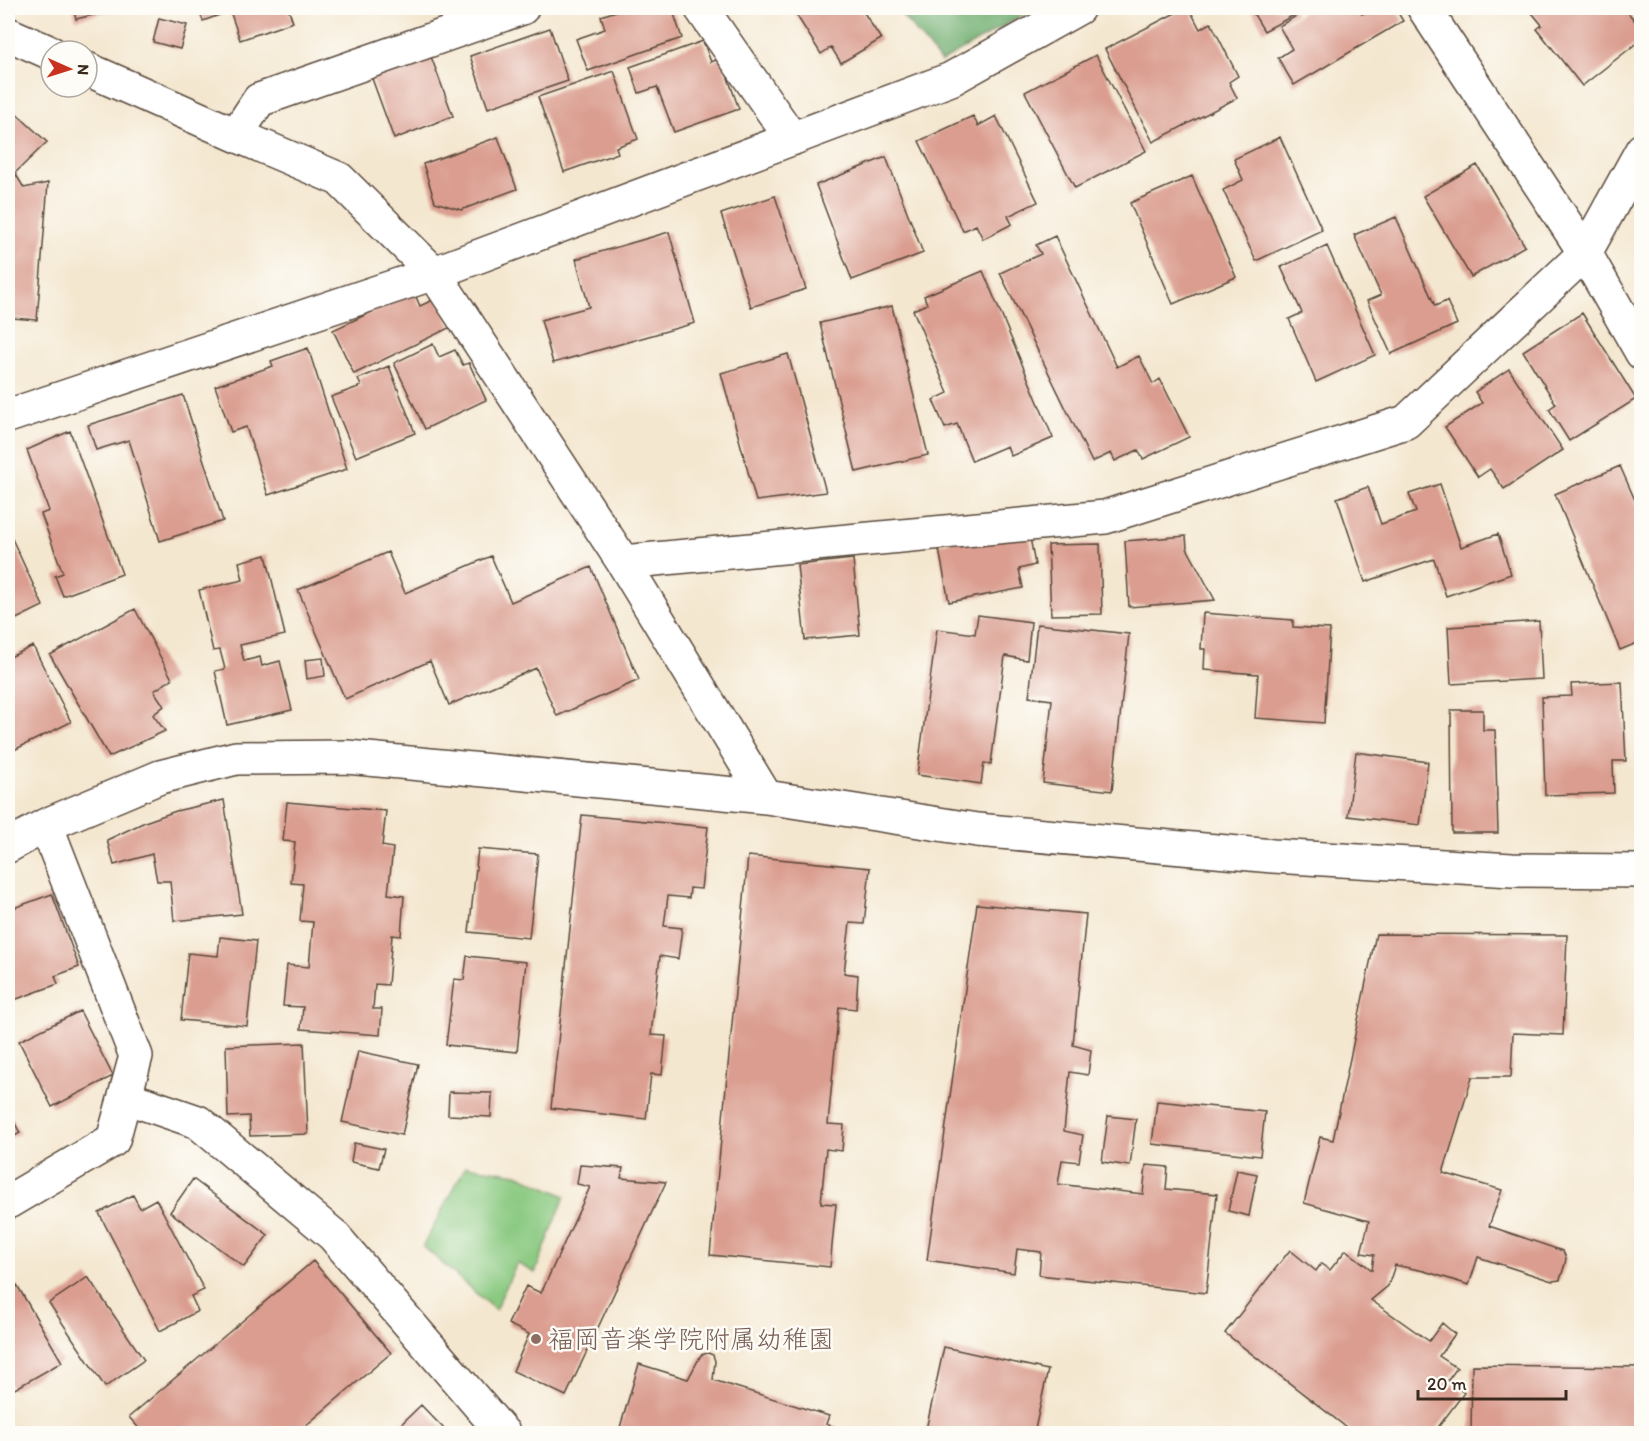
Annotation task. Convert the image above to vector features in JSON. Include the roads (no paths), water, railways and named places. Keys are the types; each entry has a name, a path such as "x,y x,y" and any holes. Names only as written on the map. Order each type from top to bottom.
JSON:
{"street":[{"path":"236,135 259,100 522,8"},
{"path":"701,8 792,139"},
{"path":"8,416 434,273 951,79 1078,8"},
{"path":"1424,8 1585,253 1641,353"},
{"path":"8,34 39,48"},
{"path":"99,74 339,178 434,273 623,562 766,797"},
{"path":"623,562 1105,517 1406,422 1585,253 1641,150"},
{"path":"8,846 46,825 160,777 236,758 347,757 766,797 977,830 1273,856 1512,870 1641,871"},
{"path":"8,1202 113,1140 136,1056 46,825"},
{"path":"125,1097 198,1122 333,1236 504,1434"}],"place":[{"name":"福岡音楽学院附属幼稚園","path":"536,1339"}]}
